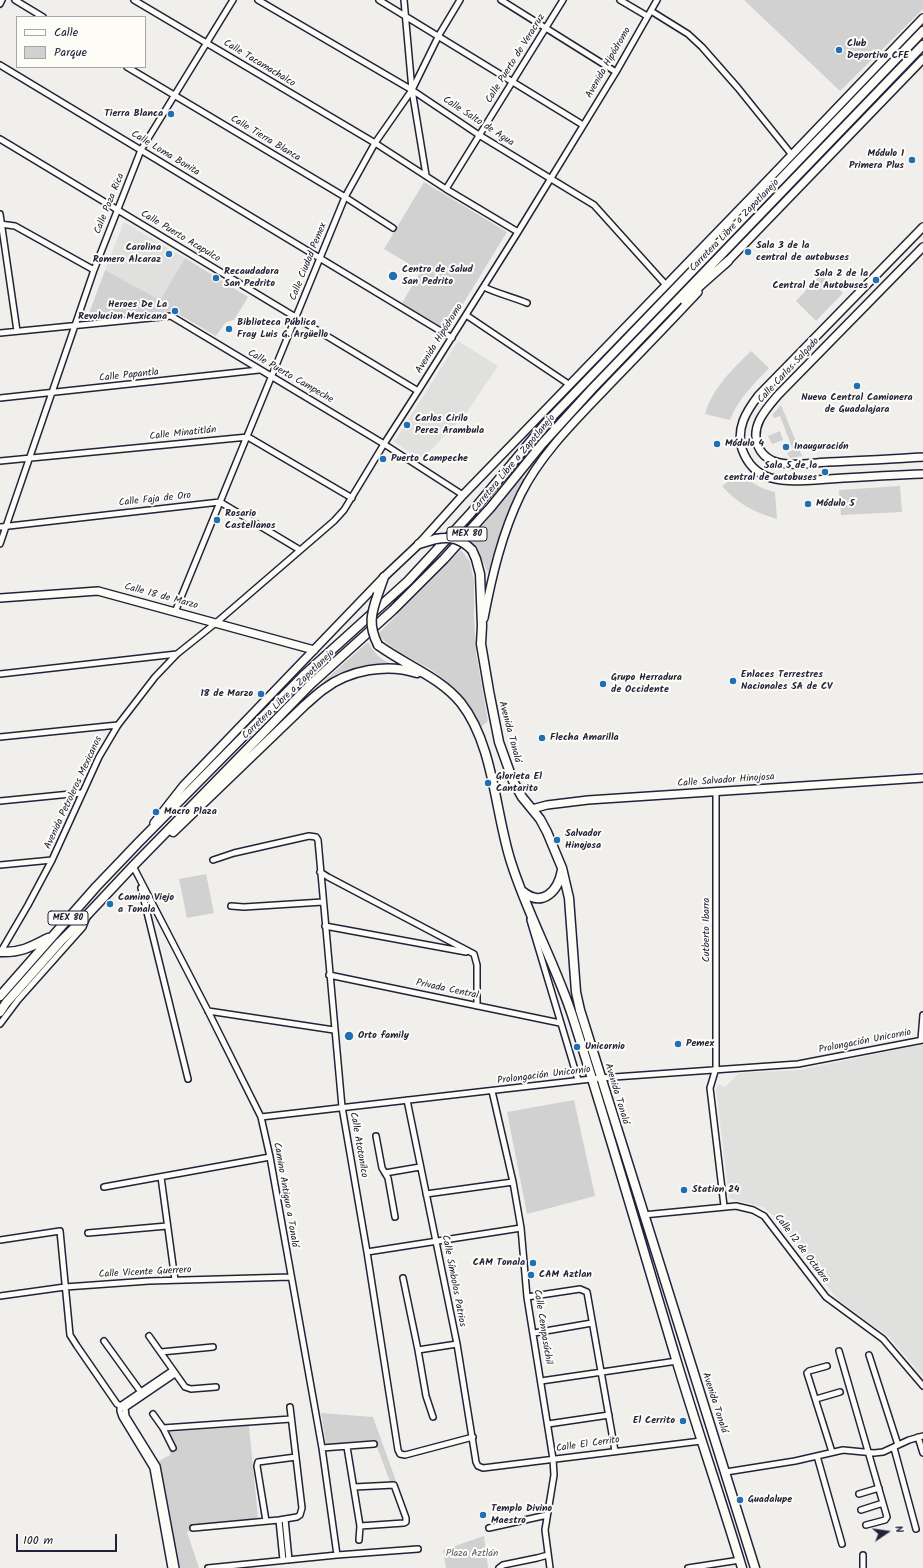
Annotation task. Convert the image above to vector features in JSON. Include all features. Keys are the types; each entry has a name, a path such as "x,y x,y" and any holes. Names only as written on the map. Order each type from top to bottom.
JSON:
{"main road":[{"name":"Carretera Libre a Zapotlanejo","path":"139,842 183,786 384,577 419,544 570,384 923,18"},
{"name":"Carretera Libre a Zapotlanejo","path":"0,996 54,934 139,842 303,676 408,581 470,514 546,423 923,31"},
{"name":"Carretera Libre a Zapotlanejo","path":"0,1012 6,1003 60,942 311,684 393,610 444,560 542,444 652,327 923,45"},
{"name":"Carretera Libre a Zapotlanejo","path":"482,626 501,544 522,493 543,459 575,420 923,59"},
{"path":"923,227 758,396 746,413 741,426 740,434 742,448 748,461 764,475 777,479 807,480 923,474"},
{"name":"Calle Carlos Salgado","path":"923,247 778,395 761,418 756,432 757,443 764,455 773,461 783,463 804,464 923,457"},
{"path":"652,327 728,261"},
{"name":"Avenida Tonalá","path":"419,544 446,538 460,540 472,550 476,559 480,574 482,626 481,644 499,742 513,781 522,797 547,832 562,868 569,898 577,998 596,1078 677,1361 741,1564"},
{"path":"384,577 373,610 371,621 372,633 378,645 428,676"},
{"name":"Calle 18 de Marzo","path":"0,598 98,591 314,650"},
{"path":"136,863 155,850 324,688 344,677 364,670 399,669 428,676"},
{"name":"Avenida Tonalá","path":"428,676 445,687 461,703 474,724 480,739 490,771 511,862 521,891 596,1078 643,1215 726,1472 755,1568"},
{"name":"Calle Salvador Hinojosa","path":"532,809 547,805 588,800 923,778"},
{"path":"521,891 527,896 533,898 547,896 557,887 562,868"},
{"path":"0,952 24,950 54,934"}],"street":[{"path":"0,4 2,0"},
{"path":"15,0 41,16"},
{"name":"Calle Tacamachalco","path":"134,0 375,143 446,189 518,232"},
{"name":"Calle Poza Rica","path":"0,544 50,393 76,325 94,270 141,150 233,0"},
{"name":"Calle Salto de Agua","path":"258,0 412,90 479,135 594,205 666,285"},
{"path":"379,0 583,125"},
{"path":"404,0 412,90 426,175"},
{"name":"Calle Ciudad Pemex","path":"175,612 248,437 345,197 375,143 412,90 439,36 460,0"},
{"path":"501,0 616,72"},
{"name":"Calle Puerto de Veracruz","path":"446,189 563,0"},
{"path":"620,0 647,16"},
{"name":"Avenida Hipódromo","path":"216,622 334,521 344,510 518,232 616,72 657,0"},
{"path":"650,11 688,34 702,47 738,88 792,155"},
{"name":"Calle Loma Bonita","path":"0,65 452,338"},
{"name":"Calle Tierra Blanca","path":"129,68 345,197 393,228"},
{"name":"Calle Puerto Acapulco","path":"0,139 418,391"},
{"path":"0,214 17,331"},
{"path":"1,224 16,226 94,270"},
{"path":"484,287 527,303"},
{"name":"Calle Puerto Campeche","path":"0,333 171,316 384,444 463,496"},
{"path":"466,316 570,384"},
{"name":"Calle Papantla","path":"0,398 260,370"},
{"path":"248,437 352,498"},
{"name":"Calle Minatitlán","path":"0,462 248,437"},
{"path":"220,502 300,550"},
{"name":"Calle Faja de Oro","path":"0,527 220,502"},
{"name":"Avenida Petroleros Mexicanos","path":"0,952 28,905 52,860 81,793 99,757 118,725 155,677 177,654 216,622"},
{"path":"0,674 177,654"},
{"path":"0,737 118,725"},
{"name":"Cutberto Ibarra","path":"716,792 716,1068 710,1088 724,1206"},
{"path":"0,801 81,793"},
{"name":"Calle Atotonilco","path":"213,860 234,853 309,836 316,837 318,844 342,1107 367,1252 398,1450 400,1454 405,1455 473,1437"},
{"path":"0,865 52,860"},
{"name":"Camino Antiguo a Tonalá","path":"136,863 139,878 261,1117 270,1157 322,1448 337,1555"},
{"path":"320,872 471,952 476,961 477,1006"},
{"path":"139,878 188,1079"},
{"path":"525,900 578,1080"},
{"path":"231,906 323,902"},
{"path":"0,1024 18,1000 83,927 88,914"},
{"path":"325,926 471,952"},
{"name":"Privada Central","path":"330,975 560,1023"},
{"path":"208,1011 334,1030"},
{"path":"922,1040 923,1015"},
{"name":"Prolongación Unicornio","path":"261,1117 596,1078 716,1068 798,1064 922,1040"},
{"name":"Calle Cempasúchil","path":"492,1091 513,1182 521,1228 527,1297 542,1381 553,1459 554,1475 545,1530 550,1568"},
{"name":"Calle Símbolos Patrios","path":"407,1100 457,1344 476,1462 478,1466"},
{"path":"376,1136 382,1168 388,1178 395,1217"},
{"path":"104,1187 270,1157"},
{"path":"385,1173 420,1167"},
{"path":"161,1177 175,1280"},
{"path":"426,1194 513,1182"},
{"name":"Calle 12 de Octubre","path":"643,1215 736,1206 753,1210 764,1216 826,1297 883,1339 923,1386"},
{"path":"88,1233 168,1226"},
{"path":"367,1252 521,1228"},
{"path":"0,1240 60,1231 69,1330 72,1338 117,1404 122,1407 157,1466 176,1568"},
{"name":"Calle Vicente Guerrero","path":"0,1296 65,1286 175,1280 291,1277"},
{"path":"403,1278 426,1396 433,1417"},
{"path":"527,1297 580,1289 585,1290 587,1294 615,1450"},
{"path":"534,1333 592,1323"},
{"path":"149,1336 174,1372 188,1389 216,1387"},
{"path":"104,1341 141,1393"},
{"path":"418,1350 457,1344"},
{"path":"161,1352 213,1347"},
{"path":"839,1351 884,1503 887,1519 866,1525"},
{"path":"869,1355 896,1446 916,1529"},
{"path":"542,1381 677,1361"},
{"path":"827,1366 807,1372 832,1452"},
{"path":"171,1568 153,1468 122,1417 120,1411 122,1407 141,1393 174,1372"},
{"path":"816,1400 840,1392"},
{"path":"193,1528 297,1517 302,1512 290,1407"},
{"path":"153,1414 163,1428 173,1448"},
{"path":"548,1424 608,1415"},
{"path":"163,1428 291,1418"},
{"path":"726,1472 795,1461 843,1450 874,1453 883,1452 921,1437 923,1453"},
{"name":"Calle El Cerrito","path":"478,1466 483,1468 615,1450 701,1441"},
{"path":"322,1448 374,1444"},
{"path":"347,1447 360,1526 360,1540"},
{"path":"817,1456 842,1544"},
{"path":"266,1521 258,1462 296,1457"},
{"path":"354,1487 394,1485 406,1518 406,1522 404,1523 360,1526"},
{"path":"859,1494 879,1488"},
{"path":"861,1510 884,1503"},
{"path":"489,1528 547,1515"},
{"path":"282,1519 289,1560"},
{"path":"282,1519 283,1560"},
{"path":"208,1568 248,1566 283,1560 418,1549"},
{"path":"499,1568 503,1565 548,1555"},
{"path":"863,1555 863,1568"},
{"path":"688,1568 741,1564"}],"shaded area":[{"path":"124,222 185,258 160,300 105,270"},
{"path":"458,341 498,366 465,415 421,460 394,442"},
{"path":"923,1044 923,1377 888,1336 838,1300 773,1215 762,1207 729,1198 716,1088 719,1084 725,1087 739,1073 800,1070"}],"green space":[{"name":"Club Deportivo CFE","path":"744,0 923,0 923,9 840,91"},
{"path":"424,182 507,232 447,330 402,303 421,271 384,249"},
{"path":"185,258 248,297 234,320 226,322 216,336 173,311 87,319 105,270 160,300"},
{"path":"821,274 828,282 830,280 843,293 816,321 796,301"},
{"path":"751,351 769,368 737,405 730,420 705,414 708,404 718,387 730,372"},
{"path":"781,405 802,456 790,458 787,453 793,450 780,416 774,418 772,415"},
{"path":"780,431 783,440 772,444 768,436"},
{"path":"741,472 756,485 775,492 777,519 740,503 722,486"},
{"path":"522,477 525,480 508,513 488,573 477,548 470,541"},
{"path":"900,486 902,512 841,515 839,490"},
{"path":"461,550 470,562 474,581 476,653 488,721 481,727 463,700 447,682 433,671 392,647 378,634"},
{"path":"368,642 378,655 391,664 372,666 350,672 326,684 324,681"},
{"path":"206,874 214,913 187,918 179,879"},
{"path":"574,1100 595,1196 527,1214 507,1112"},
{"path":"321,1413 373,1417 396,1481 390,1482 376,1444 371,1441 326,1445"},
{"path":"249,1426 258,1518 187,1532 199,1568 180,1568 157,1462 170,1455 168,1432"},
{"name":"Plaza Aztlán","path":"484,1536 488,1568 446,1568 443,1550"}],"place":[{"name":"Club Deportivo CFE","path":"839,50"},
{"name":"Tierra Blanca","path":"171,114"},
{"name":"Módulo 1 Primera Plus","path":"912,160"},
{"name":"Sala 3 de la central de autobuses","path":"748,252"},
{"name":"Carolina Romero Alcaraz","path":"169,254"},
{"name":"Centro de Salud San Pedrito","path":"393,276"},
{"name":"Recaudadora San Pedrito","path":"216,278"},
{"name":"Sala 2 de la Central de Autobuses","path":"876,280"},
{"name":"Heroes De La Revolucion Mexicana","path":"175,311"},
{"name":"Biblioteca Pública Fray Luis G. Argüello","path":"229,329"},
{"name":"Nueva Central Camionera de Guadalajara","path":"857,386"},
{"name":"Carlos Cirilo Perez Arambula","path":"407,425"},
{"name":"Módulo 4","path":"717,444"},
{"name":"Inauguración","path":"786,447"},
{"name":"Puerto Campeche","path":"383,459"},
{"name":"Sala 5 de la central de autobuses","path":"825,472"},
{"name":"Módulo 5","path":"808,504"},
{"name":"Rosario Castellanos","path":"217,520"},
{"name":"Enlaces Terrestres Nacionales SA de CV","path":"733,681"},
{"name":"Grupo Herradura de Occidente","path":"603,684"},
{"name":"18 de Marzo","path":"261,694"},
{"name":"Flecha Amarilla","path":"542,738"},
{"name":"Glorieta El Cantarito","path":"488,783"},
{"name":"Macro Plaza","path":"156,812"},
{"name":"Salvador Hinojosa","path":"557,840"},
{"name":"Camino Viejo a Tonala","path":"110,904"},
{"name":"Orto family","path":"349,1036"},
{"name":"Pemex","path":"678,1044"},
{"name":"Unicornio","path":"577,1047"},
{"name":"Station 24","path":"684,1190"},
{"name":"CAM Tonala","path":"533,1263"},
{"name":"CAM Aztlan","path":"531,1275"},
{"name":"El Cerrito","path":"683,1421"},
{"name":"Guadalupe","path":"740,1500"},
{"name":"Templo Divino Maestro","path":"483,1515"}]}
